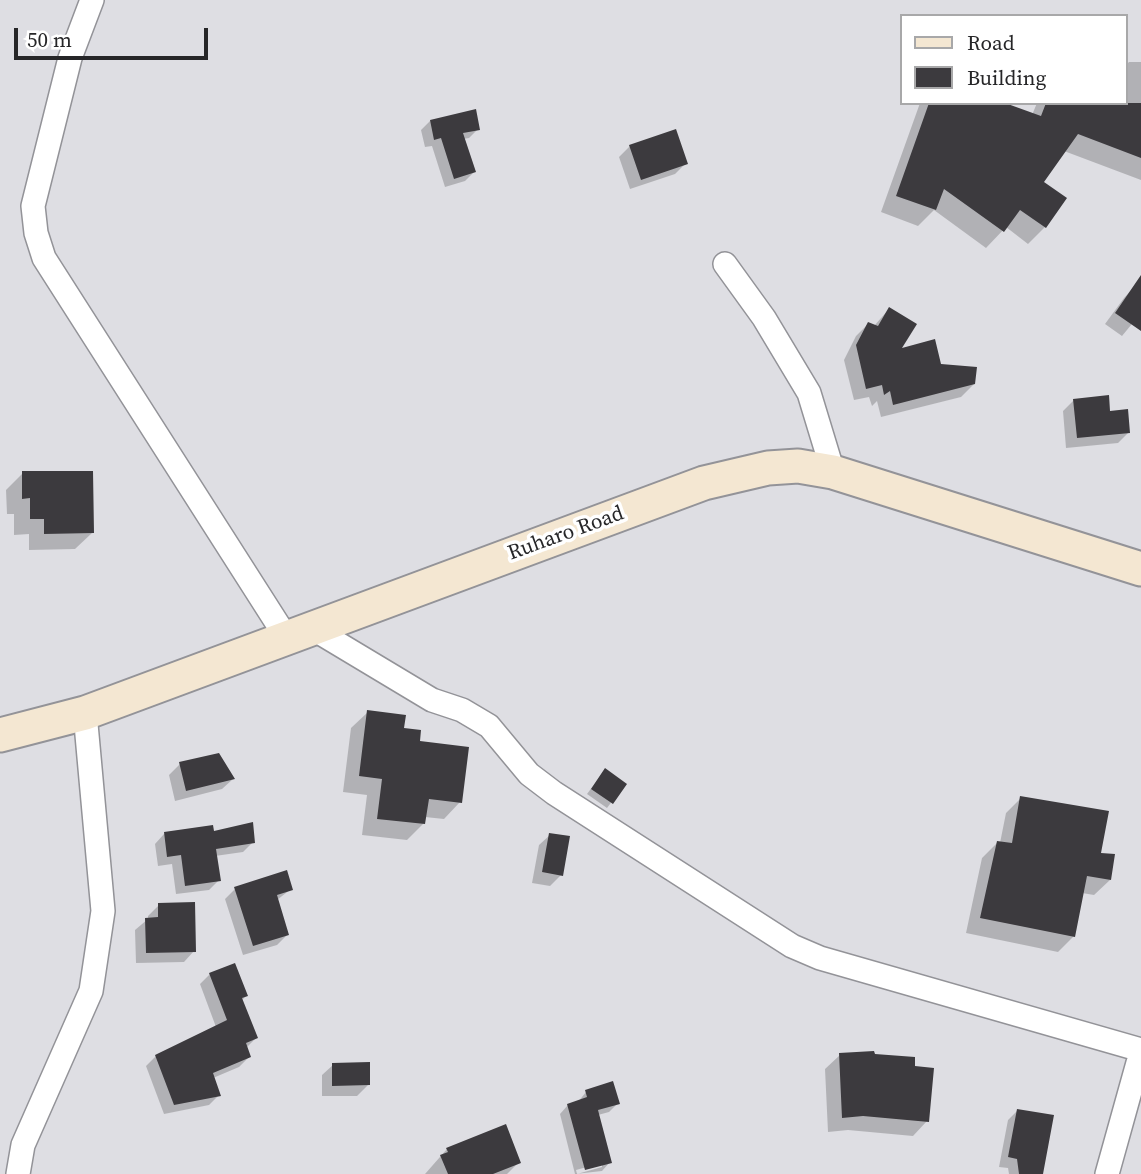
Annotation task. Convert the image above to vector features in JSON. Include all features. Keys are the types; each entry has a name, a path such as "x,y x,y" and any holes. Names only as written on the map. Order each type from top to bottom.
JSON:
{"street":[{"path":"92,0 70,58 33,206 36,233 44,258 299,633 432,700 462,710 489,726 529,774 554,793 792,946 820,958 1141,1051 1107,1174"},
{"path":"725,264 764,318 809,393 833,472"},
{"name":"Ruharo Road","path":"0,735 85,713 704,482 768,468 798,466 833,472 1141,569"},
{"path":"18,1174 23,1145 91,991 103,911 85,713"}],"building":[{"path":"1141,103 1141,158 1078,134 1044,182 1067,198 1046,228 1020,210 1004,232 944,189 936,210 896,196 928,105 1011,105 1041,116 1045,105"},
{"path":"476,109 480,130 463,133 476,172 454,179 441,138 434,140 430,120"},
{"path":"676,129 688,164 641,180 629,145"},
{"path":"1141,275 1141,331 1115,313"},
{"path":"889,307 917,324 902,348 935,339 941,364 977,367 975,384 893,405 890,391 884,395 882,385 866,389 856,345 868,322 878,326"},
{"path":"1109,395 1110,411 1128,409 1130,433 1077,438 1073,399"},
{"path":"22,471 93,471 94,533 44,534 44,519 30,519 30,498 22,499"},
{"path":"367,710 406,715 404,728 421,730 420,741 469,747 462,803 429,799 425,824 377,819 382,779 359,776"},
{"path":"219,753 235,779 186,791 179,762"},
{"path":"605,768 627,784 613,804 591,789"},
{"path":"1020,796 1109,811 1101,853 1115,854 1111,880 1087,876 1075,937 980,918 997,841 1012,843"},
{"path":"253,822 255,843 216,849 221,881 185,886 181,855 167,857 164,832 213,825 214,831"},
{"path":"549,833 570,836 563,876 542,872"},
{"path":"287,870 293,890 277,895 289,935 253,946 234,887"},
{"path":"195,902 196,952 146,953 145,918 158,917 158,903"},
{"path":"235,963 248,996 242,998 258,1038 246,1043 251,1057 213,1073 221,1096 174,1105 155,1055 227,1020 209,973"},
{"path":"874,1051 875,1054 915,1057 915,1066 934,1068 929,1122 863,1116 842,1118 839,1053"},
{"path":"370,1062 370,1085 332,1086 332,1063"},
{"path":"613,1081 620,1104 598,1110 612,1163 585,1170 567,1104 587,1097 585,1090"},
{"path":"1017,1109 1054,1115 1043,1174 1019,1174 1017,1159 1008,1157"},
{"path":"506,1124 521,1163 493,1174 448,1174 440,1155 448,1152 446,1148"}]}
